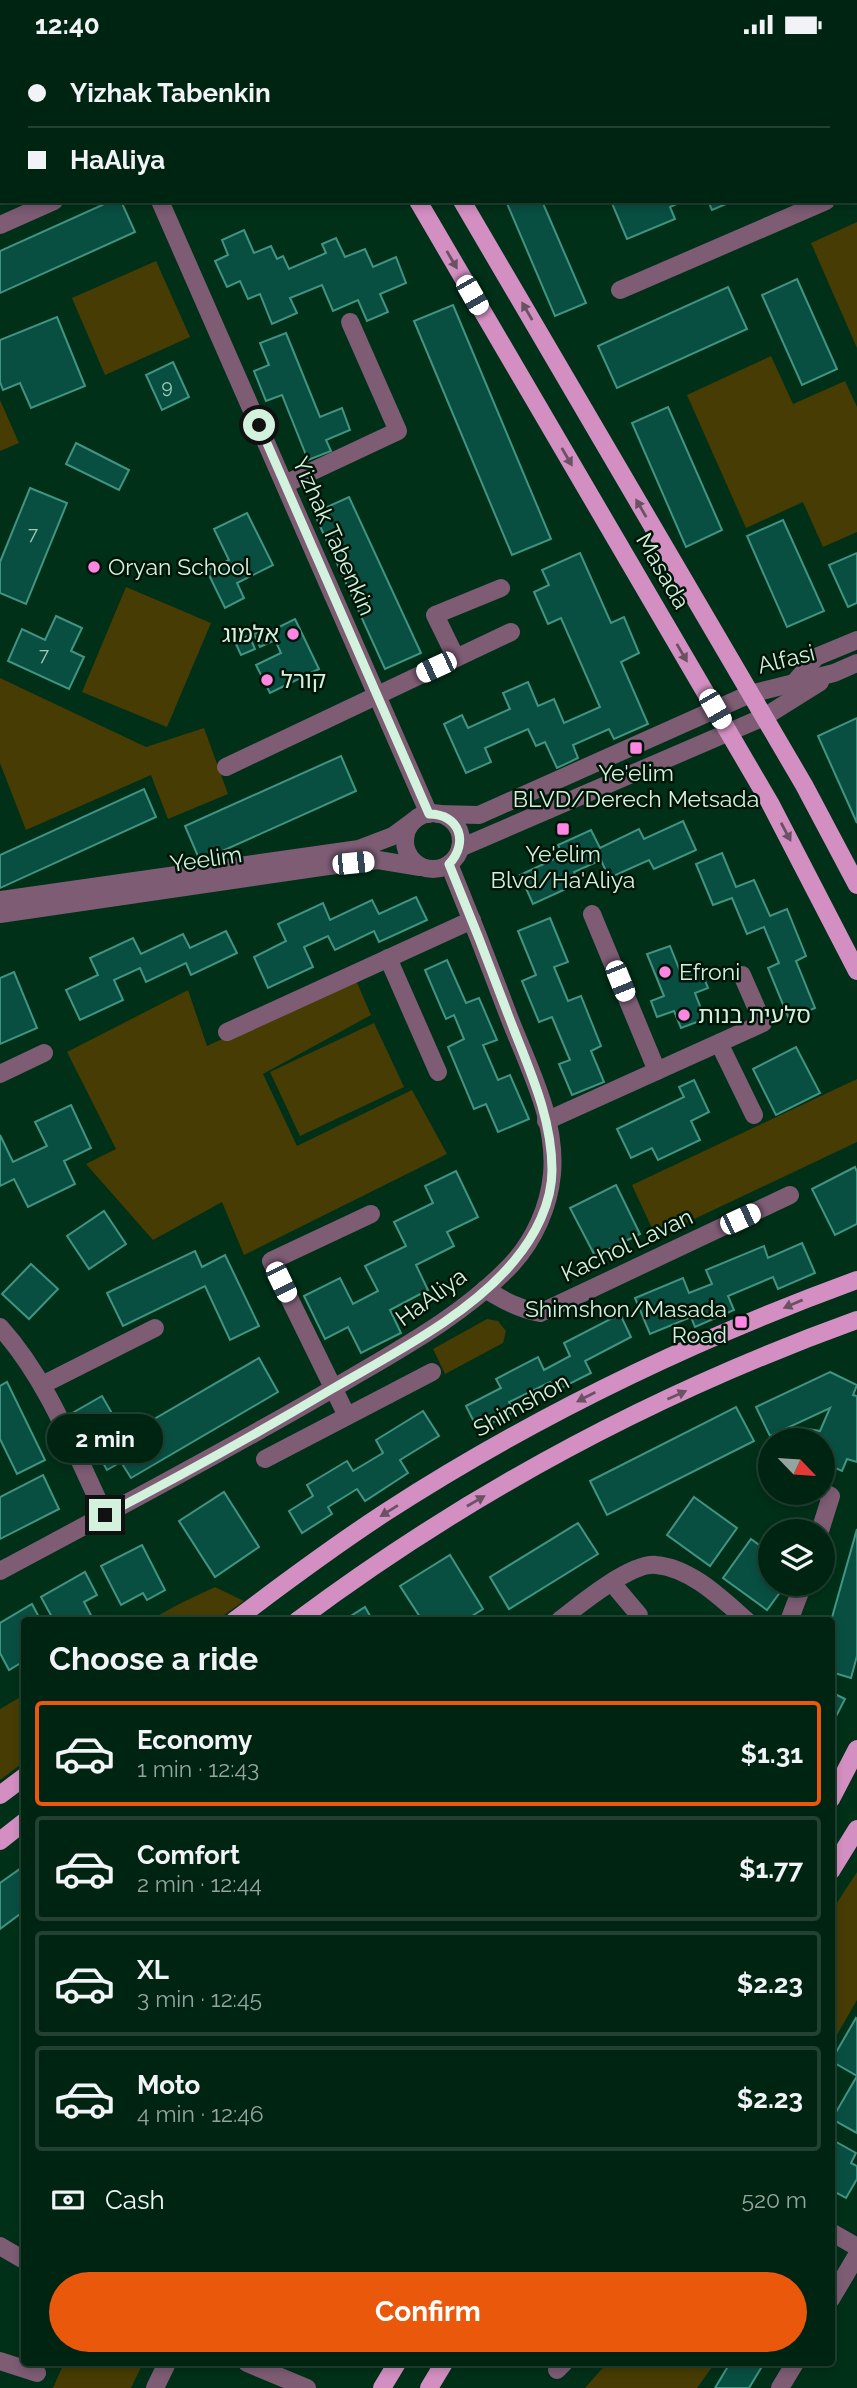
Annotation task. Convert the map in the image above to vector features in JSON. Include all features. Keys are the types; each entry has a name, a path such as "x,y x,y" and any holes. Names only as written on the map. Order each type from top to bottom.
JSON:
{"main road":[{"name":"Masada","path":"419,203 771,803 857,971"},
{"name":"Masada","path":"463,203 804,785 857,885"},
{"name":"Shimshon","path":"239,1617 336,1545 387,1511 516,1434 656,1364 745,1324 857,1280"},
{"path":"303,1617 408,1542 552,1457 672,1398 857,1320"},
{"path":"835,1790 857,1749"},
{"path":"0,1795 21,1779"},
{"path":"0,1840 21,1824"},
{"path":"835,1865 857,1829"},
{"path":"382,2388 395,2366"},
{"path":"429,2388 442,2366"}],"street":[{"path":"0,225 50,203"},
{"name":"Yizhak Tabenkin","path":"161,203 377,695 433,814"},
{"path":"620,290 821,203"},
{"path":"285,484 398,432 350,322"},
{"path":"456,658 435,615 501,588"},
{"path":"226,767 511,632"},
{"path":"795,682 816,657 857,640"},
{"name":"Alfasi","path":"764,717 834,673 857,663"},
{"name":"Alfasi","path":"750,694 834,673"},
{"path":"750,694 479,815 420,816 407,830 407,853 420,867 440,868 449,864 460,848 764,717"},
{"path":"433,814 446,817 454,823 459,831 460,848"},
{"name":"Yeelim","path":"0,900 359,849 393,836 412,822"},
{"name":"Yeelim","path":"0,914 378,860 420,867"},
{"name":"HaAliya","path":"0,1571 195,1468 421,1337 485,1289 513,1263 528,1243 540,1221 548,1197 552,1172 550,1135 539,1094 449,864"},
{"path":"593,914 657,1071"},
{"path":"227,1032 472,920"},
{"path":"388,958 438,1072"},
{"path":"546,1121 763,1023 742,975"},
{"path":"719,1043 754,1115"},
{"path":"0,1074 44,1053"},
{"name":"Kachol Lavan","path":"485,1289 508,1304 540,1313 790,1195"},
{"path":"347,1416 271,1261 371,1214"},
{"path":"41,1385 155,1328"},
{"path":"3,1337 19,1347 41,1385 105,1515"},
{"path":"265,1459 432,1372"},
{"path":"565,1617 630,1571 654,1564 676,1570 700,1583 742,1617"},
{"path":"612,1583 639,1615"},
{"path":"791,1617 798,1596"},
{"path":"835,2234 857,2247"},
{"path":"0,2246 21,2258"},
{"path":"835,2292 857,2255"},
{"path":"0,2361 36,2375"},
{"path":"155,2388 166,2366"},
{"path":"254,2366 307,2388"},
{"path":"780,2388 793,2366"}],"shaded area":[{"path":"857,222 857,348 811,243"},
{"path":"156,261 190,337 105,375 72,298"},
{"path":"771,356 793,404 845,381 857,407 857,532 823,547 803,502 746,528 687,395"},
{"path":"0,400 19,443 0,451"},
{"path":"126,587 211,623 167,727 82,692"},
{"path":"0,678 146,747 204,728 228,794 168,819 151,775 26,830 0,763"},
{"path":"355,978 371,1015 263,1074 297,1146 412,1090 447,1154 244,1255 222,1202 153,1240 86,1164 116,1149 67,1052 188,990 207,1046"},
{"path":"374,1023 404,1087 300,1136 270,1072"},
{"path":"857,1079 857,1142 656,1237 632,1185"},
{"path":"487,1319 498,1321 506,1331 503,1343 445,1374 433,1349"},
{"path":"215,1587 244,1601 221,1617 155,1617"},
{"path":"21,1697 21,1764 0,1780 0,1709"},
{"path":"857,1872 857,2000 835,2038 835,1906"},
{"path":"63,2366 142,2366 131,2388 53,2388"},
{"path":"604,2366 713,2366 697,2388 585,2388"}],"building":[{"path":"107,203 122,203 135,232 0,293 0,251"},
{"path":"507,203 543,203 586,303 555,316"},
{"path":"612,203 679,203 670,207 675,219 627,239"},
{"path":"709,203 728,203 712,210"},
{"path":"244,230 254,253 271,246 277,259 283,256 289,269 326,253 322,244 336,238 345,257 365,249 373,267 396,257 406,283 380,294 388,312 367,321 358,300 333,311 322,285 290,298 297,313 272,324 260,294 248,299 240,281 227,287 215,261 228,255 222,240"},
{"path":"797,279 837,369 802,385 762,295"},
{"path":"728,287 747,329 617,388 598,346"},
{"path":"453,305 551,539 512,555 414,321"},
{"path":"57,317 85,386 31,408 20,383 3,390 0,382 0,340"},
{"path":"286,333 320,417 342,408 350,430 326,440 331,451 308,460 282,395 266,401 254,371 269,365 260,343"},
{"path":"173,362 189,397 162,410 146,375"},
{"path":"668,407 722,530 686,547 632,423"},
{"path":"76,443 129,470 119,490 66,464"},
{"path":"30,488 67,503 26,604 0,593 0,562"},
{"path":"349,497 421,653 385,669 314,513"},
{"path":"247,513 273,565 237,583 244,598 225,608 207,571 229,560 214,529"},
{"path":"783,520 824,611 787,627 747,536"},
{"path":"580,553 611,623 624,617 639,653 621,662 648,724 614,739 609,729 573,745 578,758 557,768 545,742 536,746 528,729 485,748 491,762 466,773 444,724 462,715 468,728 510,709 503,693 528,682 538,706 554,699 564,723 600,707 561,618 548,624 534,592 549,585 542,570"},
{"path":"857,553 857,603 848,607 829,565"},
{"path":"56,616 82,628 71,651 84,657 69,689 8,661 22,629 45,640"},
{"path":"295,619 319,669 270,693 256,665 281,653 271,631"},
{"path":"267,628 273,641 260,647 254,634"},
{"path":"249,635 255,649 241,655 235,642"},
{"path":"857,718 857,823 818,736"},
{"path":"341,756 356,791 200,861 185,826"},
{"path":"144,789 156,817 0,888 0,855"},
{"path":"683,821 696,850 654,869 649,860 609,878 601,860 574,872 579,883 533,904 520,875 563,855 558,845 591,830 600,848 639,829 644,839"},
{"path":"722,853 736,887 754,880 770,916 787,909 806,956 796,961 815,1008 789,1019 768,968 779,963 764,927 747,934 732,898 713,905 696,864"},
{"path":"416,897 427,920 379,942 374,931 335,950 328,936 304,947 313,967 268,988 254,957 286,941 278,924 323,903 330,920 372,900 379,914"},
{"path":"550,918 568,962 554,967 568,1001 581,996 601,1046 591,1051 604,1082 572,1095 559,1064 570,1060 552,1017 539,1022 522,981 536,975 518,931"},
{"path":"226,931 237,953 191,975 186,963 146,982 140,968 114,980 123,1000 80,1020 66,990 98,975 90,958 133,938 141,954 183,934 190,948"},
{"path":"670,946 682,976 700,968 708,988 695,993 705,1019 681,1028 674,1011 657,1017 651,1001 664,996 647,954"},
{"path":"447,960 466,1003 479,998 497,1040 483,1045 498,1080 510,1075 529,1119 498,1132 486,1104 474,1109 448,1047 464,1039 454,1015 446,1019 425,970"},
{"path":"14,972 37,1028 0,1044 0,978"},
{"path":"796,1047 820,1093 776,1115 753,1069"},
{"path":"694,1080 709,1112 691,1121 700,1140 658,1160 652,1148 631,1158 617,1129 684,1097 679,1087"},
{"path":"71,1105 91,1148 64,1161 75,1184 28,1207 14,1179 0,1186 0,1135 13,1162 47,1146 35,1122"},
{"path":"855,1167 857,1224 835,1235 812,1189"},
{"path":"456,1171 478,1217 447,1232 454,1246 416,1265 428,1290 390,1310 401,1333 361,1353 348,1327 325,1339 304,1296 340,1278 353,1304 378,1291 365,1266 406,1246 394,1222 433,1203 425,1186"},
{"path":"616,1185 640,1234 595,1256 570,1208"},
{"path":"104,1211 126,1244 89,1269 67,1236"},
{"path":"802,1243 815,1273 778,1289 773,1277 728,1296 734,1310 695,1327 691,1317 650,1334 635,1298 683,1278 689,1293 712,1284 706,1270 764,1246 768,1258"},
{"path":"195,1251 202,1267 225,1255 259,1326 230,1340 205,1286 123,1326 107,1293"},
{"path":"31,1264 58,1289 29,1319 2,1294"},
{"path":"620,1314 631,1337 585,1361 591,1373 555,1391 550,1382 509,1402 514,1412 478,1430 466,1406 501,1388 496,1379 538,1357 544,1370 570,1356 564,1343"},
{"path":"259,1358 278,1392 131,1478 121,1462 107,1470 74,1412 102,1396 125,1436"},
{"path":"830,1372 857,1385 853,1395 857,1396 857,1462 847,1459 842,1471 835,1468 835,1428 821,1428 830,1408 787,1428 766,1428 756,1407"},
{"path":"7,1382 45,1460 17,1474 0,1439 0,1386"},
{"path":"736,1407 754,1441 607,1515 590,1481"},
{"path":"423,1411 439,1436 400,1460 408,1473 365,1501 357,1489 328,1507 332,1514 302,1533 289,1511 313,1496 307,1485 347,1461 353,1471 383,1453 376,1440"},
{"path":"43,1475 59,1509 0,1539 0,1497"},
{"path":"224,1492 259,1547 215,1577 179,1521"},
{"path":"694,1497 737,1528 710,1566 667,1535"},
{"path":"578,1523 598,1554 509,1609 490,1577"},
{"path":"857,1529 857,1656 851,1678 835,1673 835,1617 832,1617"},
{"path":"751,1539 758,1544 758,1596 777,1596 767,1610 723,1578"},
{"path":"142,1545 165,1590 147,1600 143,1593 121,1605 101,1566"},
{"path":"450,1555 483,1609 470,1617 420,1617 400,1586"},
{"path":"85,1572 97,1595 84,1602 92,1617 52,1617 41,1597"},
{"path":"32,1604 39,1617 21,1617 21,1663 9,1670 0,1653 0,1623"},
{"path":"365,1607 371,1617 349,1617"},
{"path":"835,1694 845,1699 835,1718"},
{"path":"21,1868 21,1913 0,1929 0,1883"},
{"path":"856,2018 857,2076 835,2063 835,2054"},
{"path":"857,2076 857,2133 835,2121 835,2114"},
{"path":"835,2141 856,2153 851,2163 857,2166 857,2179 846,2198 835,2192"},
{"path":"728,2366 762,2366 749,2388 715,2388"}],"place":[{"name":"Oryan School","path":"94,567"},
{"name":"אלמוג","path":"293,634"},
{"name":"קורל","path":"267,680"},
{"name":"Ye'elim BLVD/Derech Metsada","path":"636,748"},
{"name":"Ye'elim Blvd/Ha'Aliya","path":"563,829"},
{"name":"Efroni","path":"665,972"},
{"name":"סלעית בנות","path":"684,1015"},
{"name":"Shimshon/Masada Road","path":"741,1322"}],"route":[{"path":"105,1515 195,1468 317,1398 421,1337 455,1313 513,1263 528,1243 540,1221 552,1172 550,1135 539,1094 449,864 460,848 459,831 446,817 429,814 259,425"}]}
